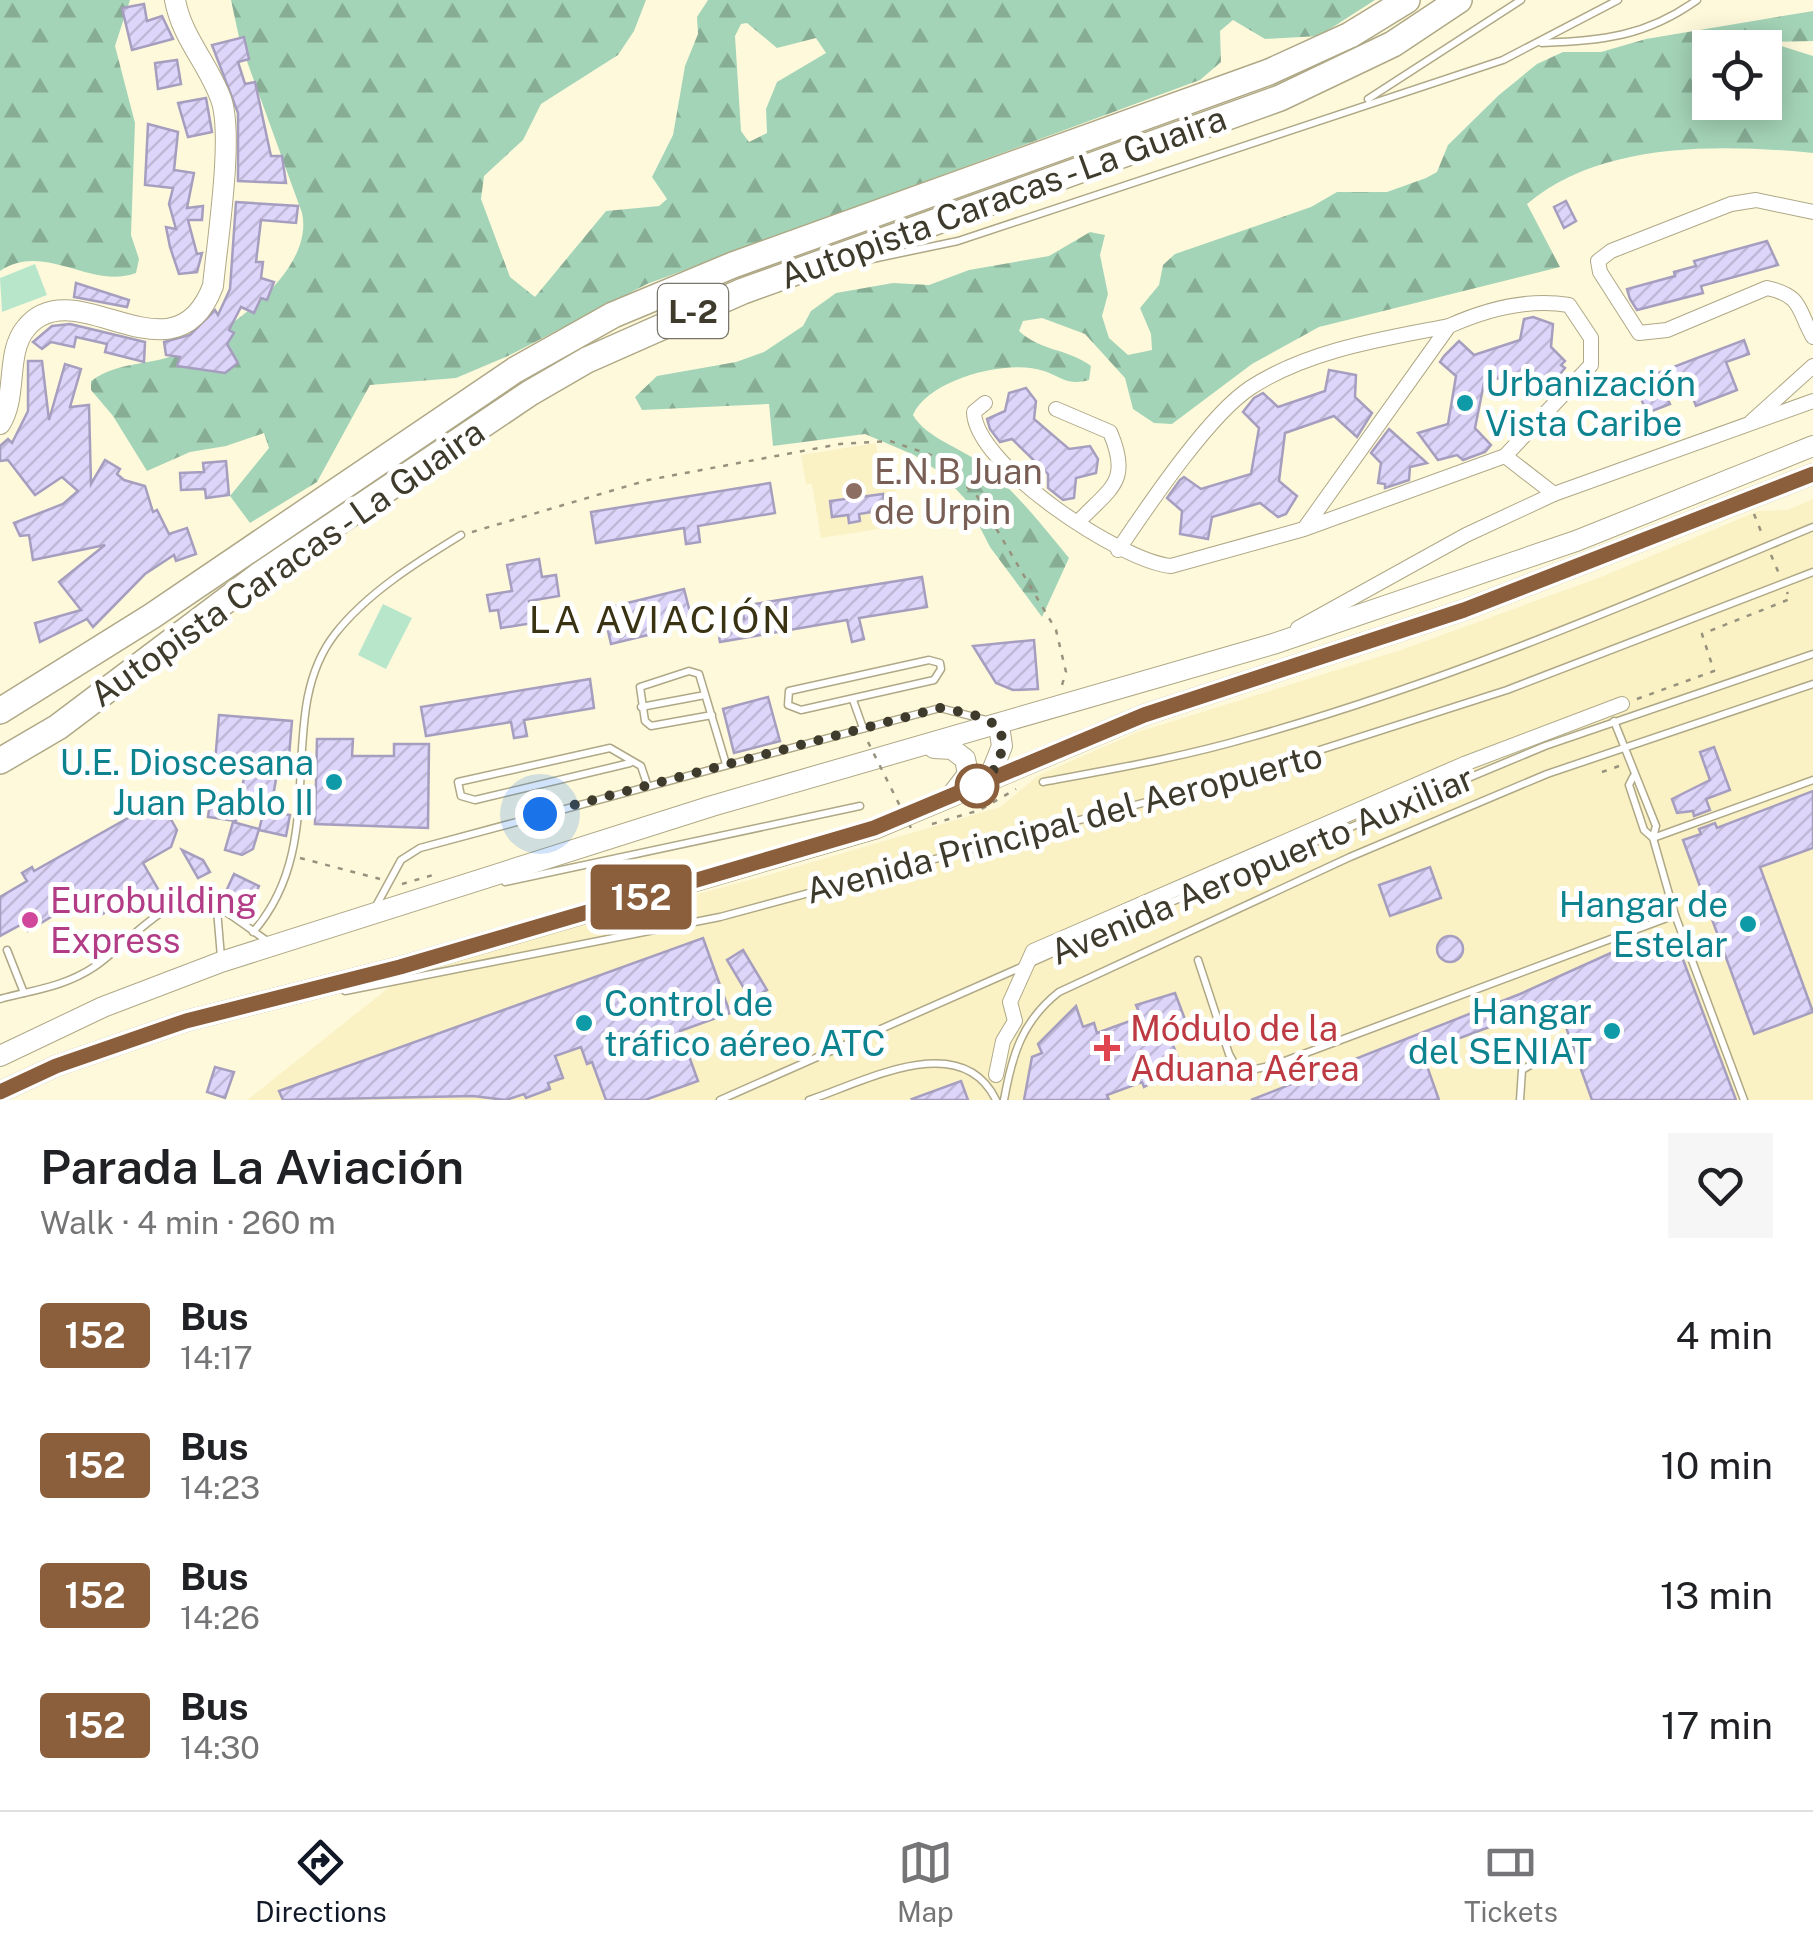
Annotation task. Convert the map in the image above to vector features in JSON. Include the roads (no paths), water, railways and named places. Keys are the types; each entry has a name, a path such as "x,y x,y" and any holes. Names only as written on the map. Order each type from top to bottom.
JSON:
{"highway":[{"name":"Autopista Caracas - La Guaira","path":"0,711 152,616 515,370 613,315 733,265 1269,72 1350,35 1406,0"},
{"name":"Autopista Caracas - La Guaira","path":"0,762 58,727 261,574 558,375 649,330 774,279 1280,98 1393,44 1460,0"}],"main road":[{"path":"0,424 9,405 18,346 36,319 77,312 160,331 194,318 207,302 215,266 225,116 211,79 187,40 174,0"},
{"path":"0,1056 103,1007 273,944 712,806 1273,644 1576,541 1813,446"},
{"path":"0,1092 133,1037 826,844 948,800 1144,715 1464,610 1813,474"},
{"path":"988,781 1002,746 999,726"},
{"path":"923,748 952,749 965,759 968,774 948,800"}],"street":[{"path":"1813,212 1756,200 1731,204 1611,251 1598,261 1600,272 1640,333 1667,330 1767,288 1800,303 1813,337"},
{"path":"985,403 974,412 974,425 998,458 1118,550 1150,564 1171,566 1304,530 1505,456 1591,365 1591,338 1569,304 1544,300 1480,312 1449,326 1346,346 1252,386 1227,406 1118,550"},
{"path":"1304,530 1449,326"},
{"path":"1745,428 1813,366"},
{"path":"1273,644 1394,573 1554,494 1813,401"},
{"path":"1056,409 1110,432 1121,458 1116,482 1078,522"},
{"path":"1505,456 1554,494"},
{"path":"996,1075 1003,1041 1015,1021 1010,1002 1033,950 1464,764 1622,704"}],"lane":[{"path":"1359,105 1521,0"},
{"path":"774,279 958,242 1503,60 1618,0"},
{"path":"1536,43 1610,39 1664,24 1697,0"},
{"name":"Avenida Principal del Aeropuerto","path":"1043,782 1249,738 1387,695 1524,647 1813,527"},
{"path":"253,932 270,912 294,857 313,676 334,635 404,570 461,535"},
{"name":"Avenida Principal del Aeropuerto","path":"294,995 366,989 720,917 1109,814 1394,729 1636,643 1813,572"},
{"name":"Avenida Aeropuerto Auxiliar","path":"720,1100 1342,830 1614,721 1813,654"},
{"path":"929,660 940,663 940,675 934,680 853,700 802,710 788,705 786,698 789,691 929,660"},
{"path":"712,716 651,726 644,721 640,690 644,684 689,671 700,674 726,764"},
{"name":"Avenida Aeropuerto Auxiliar","path":"1004,1100 1010,1063 1024,1028 1059,992 1350,857 1547,774 1813,684"},
{"path":"642,708 705,694"},
{"path":"853,700 863,728"},
{"path":"368,915 401,860 420,848 940,708 972,714 999,726"},
{"path":"1614,721 1633,777 1640,783 1656,826 1652,838 1675,915 1744,1100"},
{"path":"630,764 623,754 610,748 458,782 458,788 461,796 475,800 630,764 641,766 647,784"},
{"path":"1652,838 1813,780"},
{"name":"Avenida Principal del Aeropuerto","path":"368,915 579,864 860,806"},
{"path":"0,1000 68,982 93,968 177,903 196,900 217,908 273,944"},
{"path":"217,908 221,962"},
{"path":"1198,960 1229,1054 1236,1068 1247,1071 1274,1065 1675,915"},
{"path":"7,950 24,993"},
{"path":"1520,1100 1522,1070 1561,1048"},
{"path":"809,1100 903,1068 937,1062 978,1077 996,1100"}],"place":[{"name":"Urbanización Vista Caribe","path":"1465,403"},
{"name":"E.N.B Juan de Urpin","path":"854,491"},
{"name":"U.E. Dioscesana Juan Pablo II","path":"334,782"},
{"name":"Eurobuilding Express","path":"30,920"},
{"name":"Hangar de Estelar","path":"1748,924"},
{"name":"Control de tráfico aéreo ATC","path":"584,1023"},
{"name":"Hangar del SENIAT","path":"1612,1031"},
{"name":"Módulo de la Aduana Aérea","path":"1107,1048"}],"district":[{"name":"LA AVIACIÓN","path":"661,619"}]}
